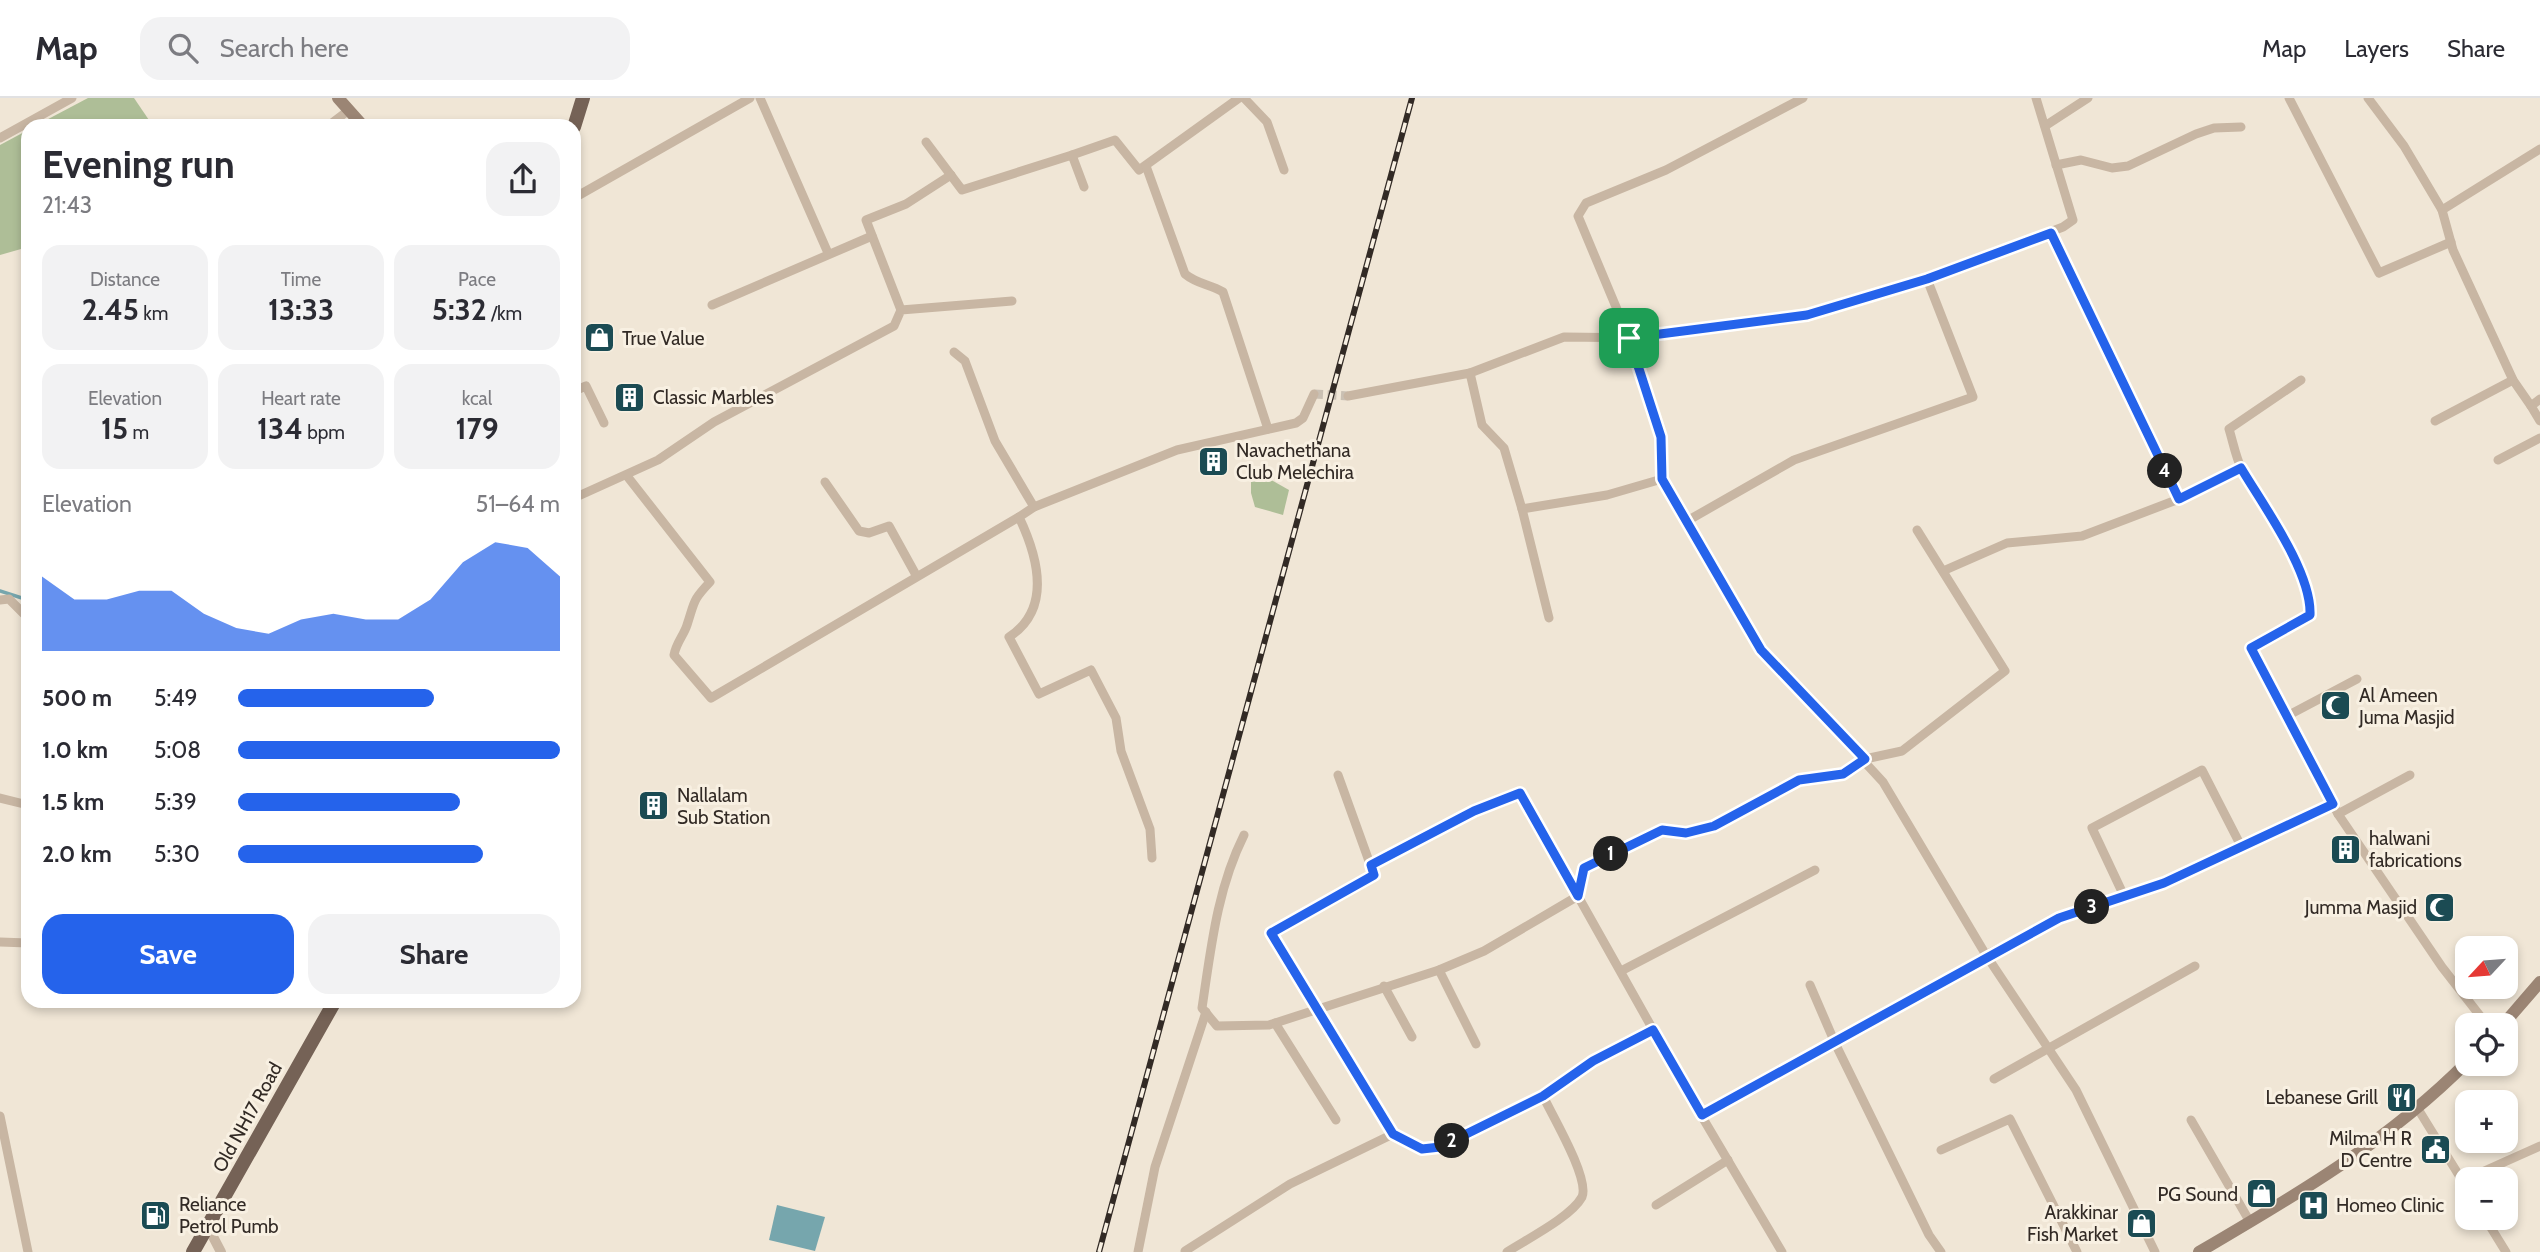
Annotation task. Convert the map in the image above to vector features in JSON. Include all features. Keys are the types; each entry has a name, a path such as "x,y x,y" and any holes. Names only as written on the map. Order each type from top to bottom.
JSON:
{"main road":[{"path":"338,98 357,119"},
{"path":"576,119 583,98"},
{"path":"2513,1013 2540,982"},
{"name":"Old NH17 Road","path":"193,1252 331,1008"},
{"path":"2199,1252 2349,1161 2418,1110 2455,1074"}],"street":[{"path":"34,119 72,98"},
{"path":"581,194 750,98"},
{"path":"760,98 828,253"},
{"path":"926,142 962,190 1115,140 1139,170 1242,98 1267,122 1284,170"},
{"path":"1803,98 1666,170 1586,203 1578,216 1629,338 1661,437 1662,479 1761,650 1865,759 1883,782 1986,955 2076,1090 2155,1252"},
{"path":"1348,396 1470,373 1564,337 1629,338 1807,315 1927,279 2051,233 2073,220 2036,98"},
{"path":"2045,126 2088,98"},
{"path":"2289,98 2379,273 2451,242"},
{"path":"2368,98 2404,146 2442,210 2451,242 2513,380 2540,421"},
{"path":"337,119 349,110"},
{"path":"0,138 21,126"},
{"path":"2056,165 2081,160 2112,168 2127,166 2196,134 2214,128 2241,127"},
{"path":"2442,210 2540,149"},
{"path":"1072,155 1084,187"},
{"path":"1146,166 1185,274 1197,284 1211,285 1223,292 1268,429"},
{"path":"581,495 657,460 715,422 894,326 901,310 866,220 906,204 951,175"},
{"path":"2051,233 2179,499"},
{"path":"712,305 872,236"},
{"path":"1687,521 1794,460 1973,397 1927,279"},
{"path":"901,310 1012,301"},
{"path":"954,352 965,361 995,441 1034,507"},
{"path":"1470,373 1482,425 1504,448 1549,618"},
{"path":"2301,380 2229,429 2241,468 2284,541 2310,603 2310,615 2251,648 2338,814 2442,967 2478,1013"},
{"path":"2435,421 2513,380"},
{"path":"581,388 586,386 604,423"},
{"path":"626,475 710,582 692,601 687,627 674,655 711,698 1034,507 1177,450 1303,418 1314,394"},
{"path":"2531,406 2540,399"},
{"path":"2498,460 2540,438"},
{"path":"1943,571 2007,543 2082,536 2179,499 2241,468"},
{"path":"1522,509 1607,495 1662,479"},
{"path":"825,482 859,531 869,533 890,526 916,575"},
{"path":"1019,517 1036,556 1037,586 1032,614 1024,627 1009,637 1039,694 1091,670 1115,718 1121,751 1150,829 1152,858"},
{"path":"1244,835 1220,897 1202,1008 1217,1026 1275,1023 1439,970 1485,951 1578,896 1584,868 1601,858 1662,830 1686,833 1714,826 1799,780 1843,774 1865,759 1902,751 2005,671 1917,530"},
{"path":"0,600 9,599 21,611"},
{"path":"2285,717 2357,680"},
{"path":"2124,896 2092,828 2202,770 2241,846"},
{"path":"1338,775 1374,875 1271,933 1393,1134 1422,1149 1440,1147 1543,1096 1593,1061 1653,1030"},
{"path":"2338,814 2410,775"},
{"path":"1371,865 1474,811 1520,793 1782,1252"},
{"path":"0,798 21,803"},
{"path":"1702,1115 1931,990 1986,955 2059,918 2164,883 2333,804"},
{"path":"1621,971 1815,870"},
{"path":"0,943 21,943"},
{"path":"1994,1079 2195,966"},
{"path":"1439,970 1476,1044"},
{"path":"1810,985 1835,1043 1929,1235 1941,1252"},
{"path":"1384,986 1412,1037"},
{"path":"1138,1252 1155,1167 1206,1012"},
{"path":"1275,1023 1336,1120"},
{"path":"1507,1252 1559,1219 1581,1199 1584,1191 1580,1172 1543,1096"},
{"path":"2418,1110 2455,1169"},
{"path":"0,1116 29,1252"},
{"path":"1941,1150 2010,1119 2077,1252"},
{"path":"2191,1120 2250,1222"},
{"path":"1185,1251 1290,1184 1393,1134"},
{"path":"2500,1167 2540,1146"},
{"path":"1656,1205 1728,1160"},
{"path":"208,1227 221,1252"},
{"path":"2492,1230 2506,1252"}],"green space":[{"path":"88,98 134,98 148,119 48,119"},
{"path":"21,134 21,249 0,255 0,145"},
{"path":"1266,477 1289,490 1283,515 1255,507 1251,480"}],"water":[{"path":"777,1205 825,1217 815,1251 769,1240"}],"waterway":[{"path":"0,591 21,598"}],"tunnel":[{"path":"1314,394 1348,396"}],"railway":[{"path":"1099,1252 1412,98"}],"place":[{"name":"True Value","path":"599,338"},
{"name":"Classic Marbles","path":"630,397"},
{"name":"Navachethana Club Melechira","path":"1213,461"},
{"name":"Al Ameen Juma Masjid","path":"2336,706"},
{"name":"Nallalam Sub Station","path":"654,806"},
{"name":"halwani fabrications","path":"2346,849"},
{"name":"Jumma Masjid","path":"2440,907"},
{"name":"Lebanese Grill","path":"2401,1097"},
{"name":"Milma H R D Centre","path":"2435,1149"},
{"name":"PG Sound","path":"2261,1194"},
{"name":"Homeo Clinic","path":"2313,1205"},
{"name":"Reliance Petrol Pumb","path":"156,1215"},
{"name":"Arakkinar Fish Market","path":"2141,1223"}],"route":[{"path":"2051,233 2179,499 2241,468 2284,541 2310,603 2310,615 2251,648 2333,804 2164,883 2059,918 1986,955 1931,990 1702,1115 1653,1030 1593,1061 1543,1096 1535,1097 1440,1147 1422,1149 1393,1134 1271,933 1374,875 1371,865 1474,811 1520,793 1578,896 1584,868 1601,858 1662,830 1686,833 1714,826 1799,780 1843,774 1865,759 1761,650 1700,547 1662,479 1661,437 1629,338 1646,338 1807,315 1927,279 2051,233"}]}
